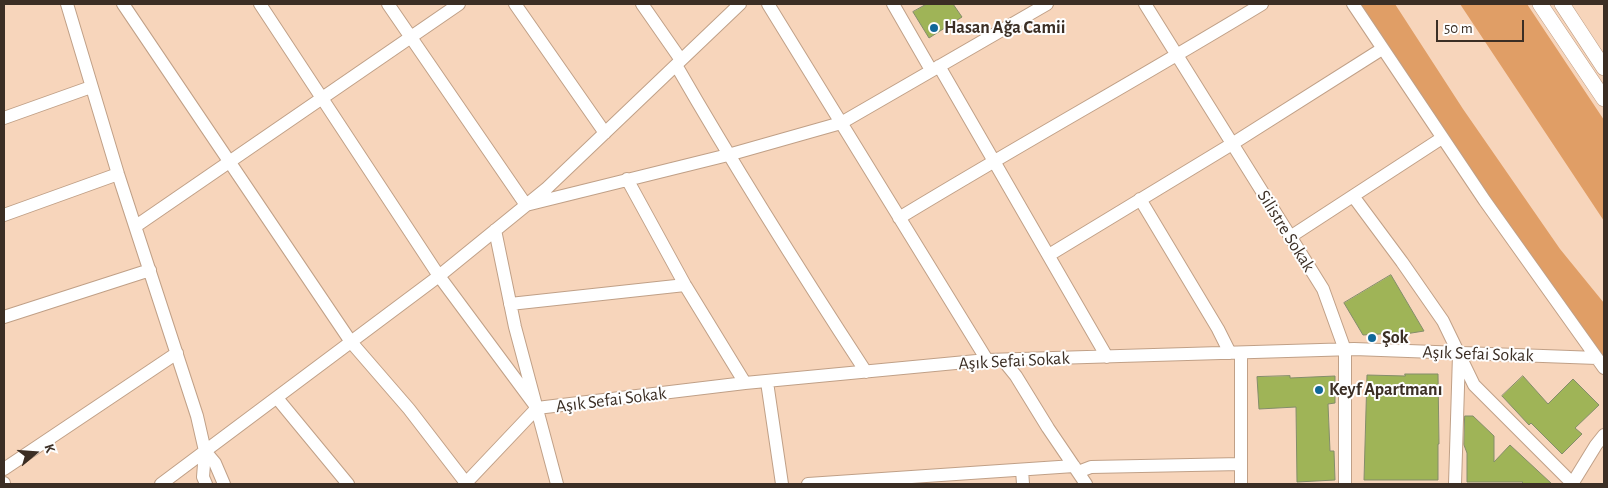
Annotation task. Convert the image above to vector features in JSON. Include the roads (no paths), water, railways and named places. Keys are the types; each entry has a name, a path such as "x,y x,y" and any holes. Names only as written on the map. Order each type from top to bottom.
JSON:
{"main road":[{"path":"1540,4 1604,99"},
{"path":"1566,5 1604,68"}],"street":[{"path":"67,4 118,174 197,416 205,451 203,477 206,484"},
{"path":"123,4 351,342 410,409 466,484"},
{"path":"260,4 439,276 537,408"},
{"path":"388,4 526,205"},
{"path":"136,226 459,4"},
{"path":"515,4 605,132"},
{"path":"642,4 679,62 728,155 866,372"},
{"path":"161,484 439,276 546,189 740,4"},
{"path":"768,4 987,360"},
{"path":"893,4 993,161 1107,357"},
{"path":"526,205 728,155 841,123 1047,4"},
{"name":"Silistre Sokak","path":"1144,4 1323,289 1345,350 1345,484"},
{"path":"899,218 993,161 1177,56 1262,4"},
{"path":"1353,4 1442,138 1601,363"},
{"path":"1049,255 1232,144 1382,49"},
{"path":"4,118 91,87"},
{"path":"1290,237 1442,138"},
{"path":"4,215 118,174"},
{"path":"627,179 685,285 745,384"},
{"path":"1354,196 1443,321 1474,386 1572,483 1604,435"},
{"path":"1140,199 1235,353 1242,484"},
{"path":"495,230 510,304 557,484"},
{"path":"4,318 150,270"},
{"path":"510,304 685,285"},
{"name":"Aşık Sefai Sokak","path":"466,484 537,408 745,384 987,360 1345,350 1459,353 1601,363"},
{"path":"4,469 177,353"},
{"path":"1455,484 1459,353"},
{"path":"1004,360 1086,484"},
{"path":"767,382 782,484"},
{"path":"277,398 348,484"},
{"path":"205,451 215,463 224,484"},
{"path":"808,484 1022,470 1241,464"},
{"path":"1022,470 1023,484"}],"place":[{"name":"Hasan Ağa Camii","path":"934,28"},
{"name":"Şok","path":"1372,338"},
{"name":"Keyf Apartmanı","path":"1319,390"}]}
